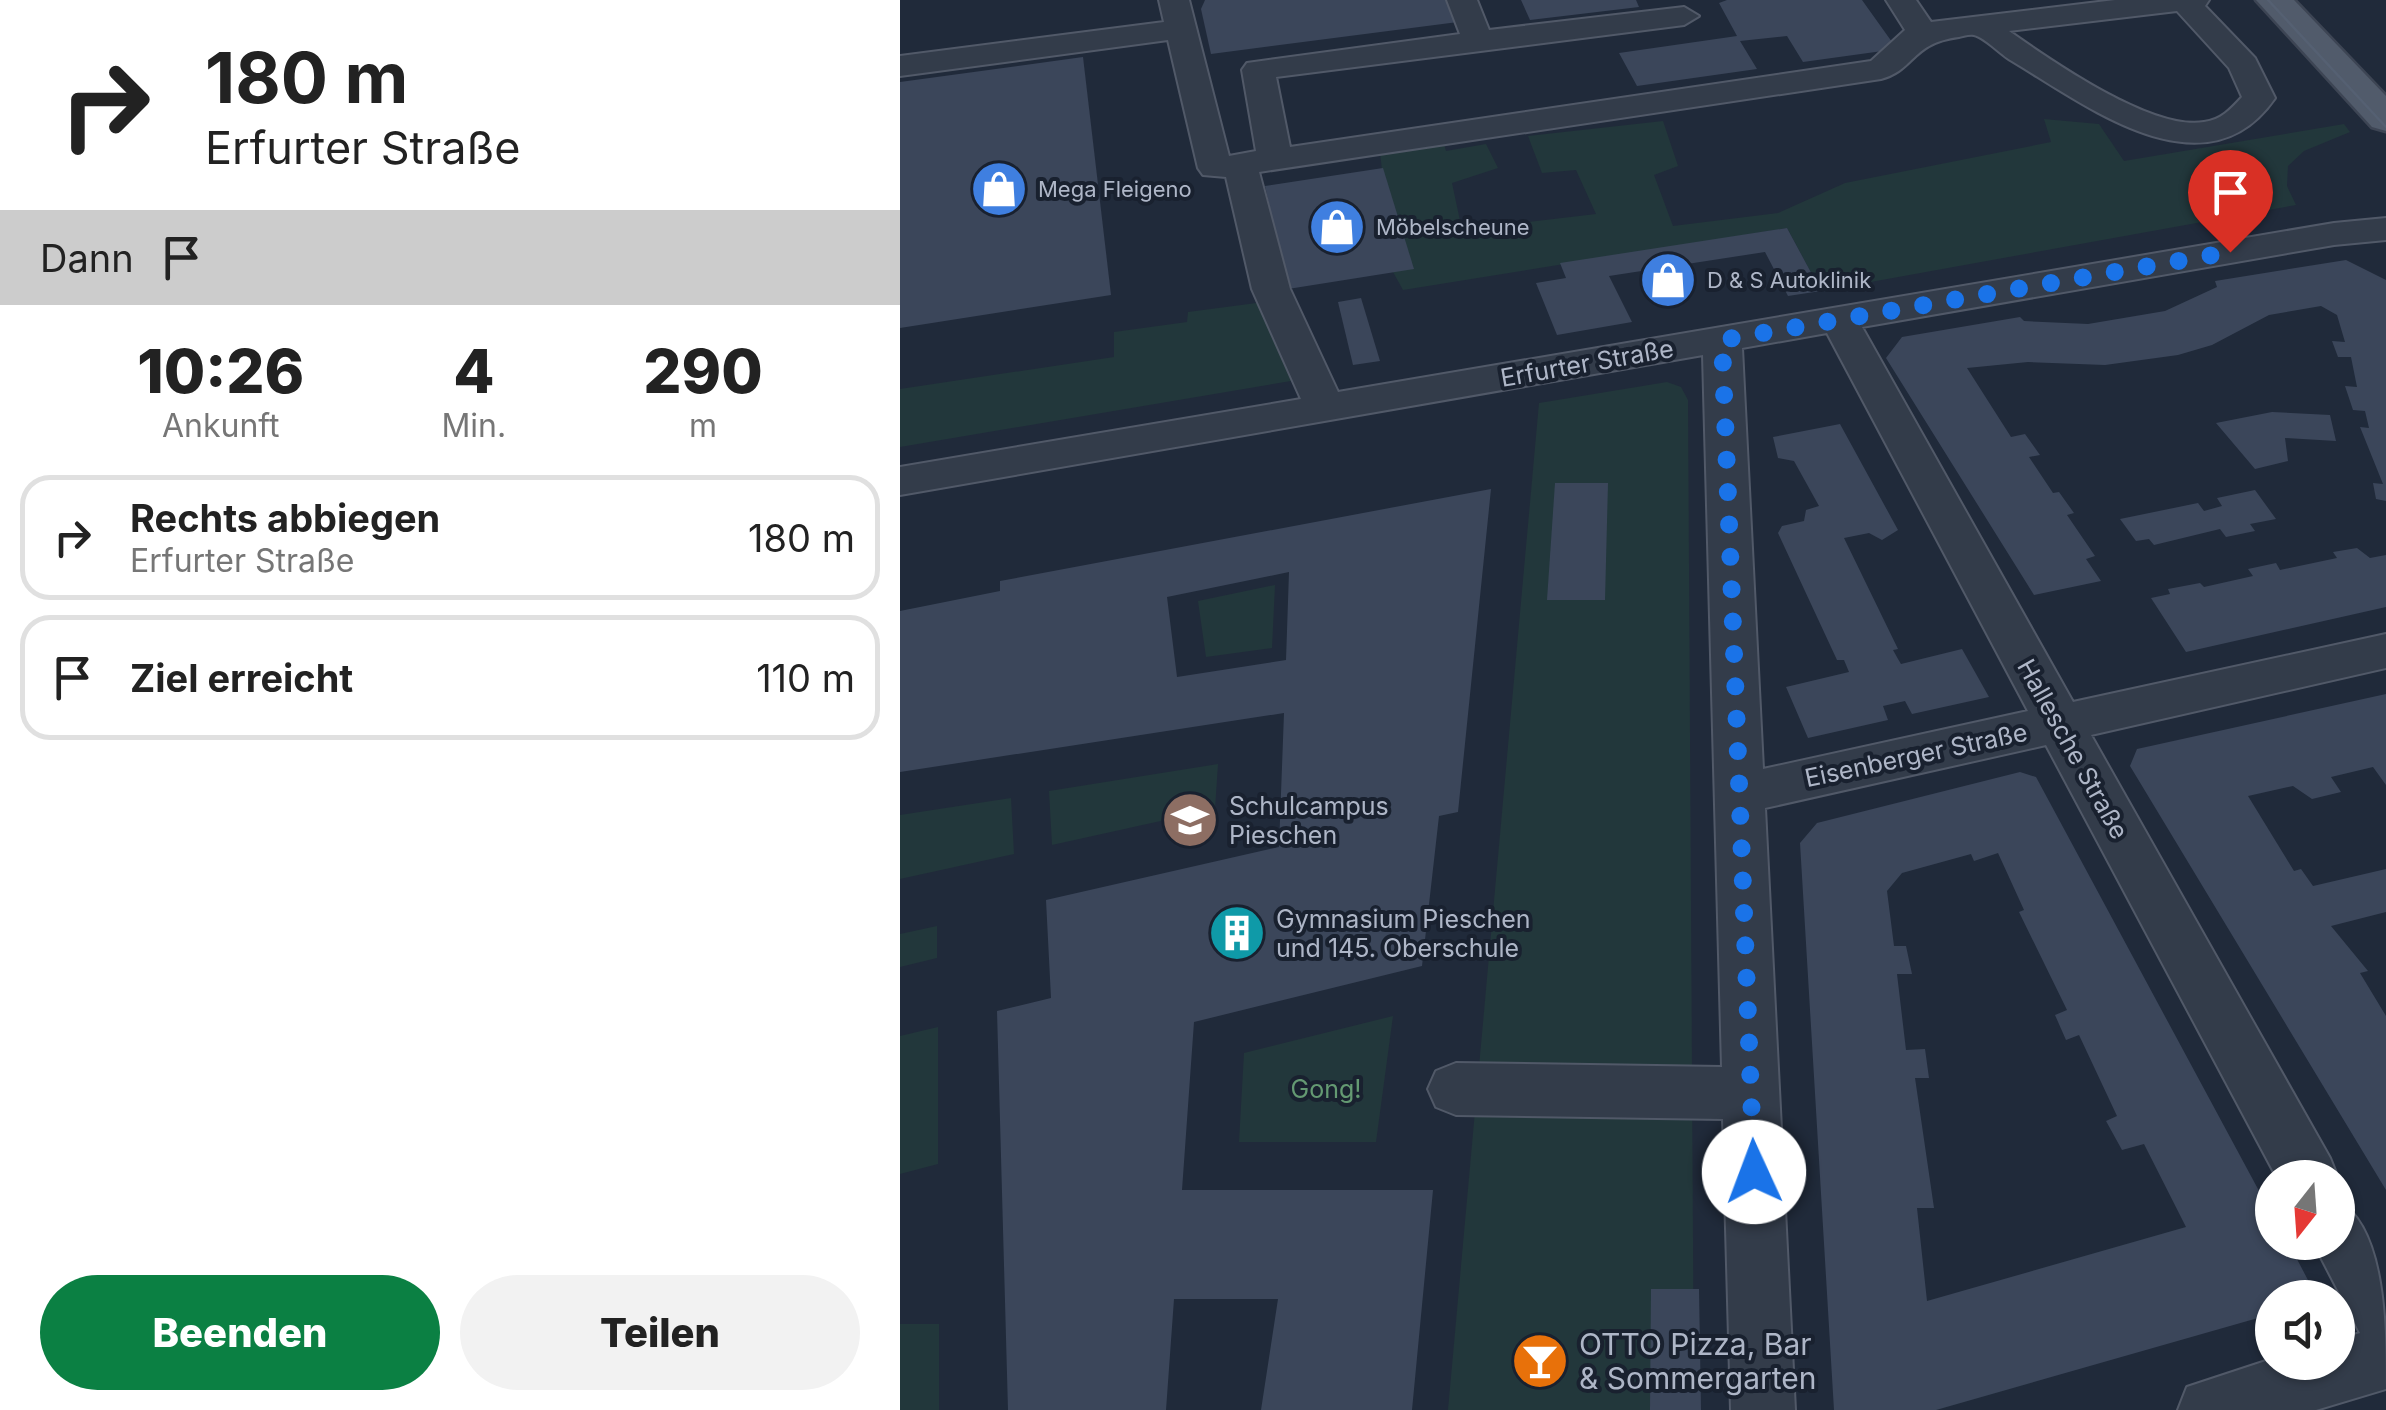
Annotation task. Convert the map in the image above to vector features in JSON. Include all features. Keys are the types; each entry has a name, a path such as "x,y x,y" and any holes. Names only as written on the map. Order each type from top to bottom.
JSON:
{"main road":[{"path":"2274,0 2386,119"}],"street":[{"path":"1462,0 1478,41"},
{"path":"1901,0 1922,32"},
{"path":"900,66 1177,14 1214,168 1881,69 1922,32 2194,0"},
{"path":"1982,25 2002,44 2128,118 2156,129 2216,130 2247,117 2259,98 2244,64 2184,1"},
{"path":"1325,408 1271,289 1258,162 1258,70 1684,16"},
{"name":"Erfurter Straße","path":"2334,234 2386,210"},
{"name":"Erfurter Straße","path":"900,481 2334,234 2386,229"},
{"name":"Hallesche Straße","path":"1838,320 2299,1160"},
{"path":"1722,340 1763,1410"},
{"name":"Eisenberger Straße","path":"1739,794 2386,650"},
{"path":"1456,1089 1751,1092"},
{"path":"2354,1260 2386,1318"},
{"path":"2210,1410 2386,1357"}],"green space":[{"path":"2044,119 2099,124 2124,161 2344,124 2350,132 2304,151 2288,166 2287,186 2296,205 1821,291 1787,228 1403,290 1393,272 1380,152 1444,144 1446,151 1486,144 1498,168 1452,183 1462,230 1596,214 1576,170 1542,173 1528,136 1663,121 1678,166 1654,175 1673,226 1778,213 1845,183 2051,142"},
{"path":"1264,302 1296,377 1291,381 900,447 900,389 1114,357 1114,332 1187,322 1188,312"},
{"path":"1667,382 1681,387 1688,400 1694,1410 1448,1410 1539,403"},
{"path":"1275,585 1272,648 1206,657 1198,601"},
{"path":"1218,764 1215,809 1052,845 1049,791"},
{"path":"1011,798 1014,854 900,879 900,815"},
{"path":"937,926 937,958 900,967 900,934"},
{"name":"Gong!","path":"1393,1016 1376,1142 1239,1142 1244,1053"},
{"path":"938,1027 938,1164 900,1174 900,1036"},
{"path":"900,1324 939,1324 939,1410 900,1410"}],"building":[{"path":"1205,0 1450,0 1458,22 1211,54 1201,9"},
{"path":"1521,0 1636,0 1639,7 1530,20"},
{"path":"1862,0 1897,49 1803,62 1787,36 1740,41 1757,69 1637,86 1619,53 1737,36 1719,3"},
{"name":"Mega Fleigeno","path":"1083,57 1111,295 900,328 900,82"},
{"name":"Möbelscheune","path":"1383,168 1414,269 1288,289 1265,186"},
{"path":"1787,228 1821,291 1788,296 1765,252 1609,276 1632,322 1557,335 1536,283 1566,278 1560,263"},
{"path":"2346,260 2386,280 2386,501 2376,499 2373,483 2383,484 2360,427 2369,428 2365,411 2353,410 2345,386 2357,387 2351,357 2338,357 2332,341 2345,342 2337,315 2321,306 2269,315 2212,345 2178,355 2105,365 2028,362 1967,368 2011,437 2025,434 2040,455 2029,457 2053,493 2059,492 2074,513 2067,515 2095,556 2086,559 2101,581 2034,595 1886,358 1902,337 2020,317 2024,321 2088,324 2165,311 2217,287 2215,281"},
{"path":"1361,298 1380,361 1353,365 1338,302"},
{"path":"2272,412 2330,415 2336,441 2285,438 2288,461 2255,469 2216,423"},
{"path":"1840,424 1898,530 1882,540 1869,533 1844,538 1898,649 1893,650 1901,664 1962,649 1989,697 1912,714 1905,701 1883,706 1888,720 1808,738 1786,687 1849,672 1844,660 1837,660 1778,533 1782,526 1804,521 1806,510 1819,506 1794,461 1778,458 1773,437"},
{"path":"1555,483 1608,483 1605,600 1547,600"},
{"name":"Gymnasium Pieschen und 145. Oberschule","path":"1491,489 1458,812 1439,816 1422,966 1194,1022 1182,1190 1433,1190 1412,1410 1261,1410 1278,1299 1174,1299 1166,1410 1008,1410 997,1011 1051,998 1046,900 1279,847 1284,713 900,772 900,611 1000,591 1000,581","holes":["1289,572 1286,660 1177,677 1167,597"]},
{"path":"2255,490 2276,519 2250,524 2255,531 2226,537 2220,529 2154,545 2149,539 2136,541 2120,519 2198,503 2204,511 2222,506 2217,498"},
{"path":"2357,548 2370,558 2386,555 2386,607 2186,652 2151,598 2170,594 2168,589 2200,583 2204,587 2253,576 2248,569 2276,563 2280,570 2337,558 2333,552"},
{"path":"2386,694 2386,785 2373,767 2331,777 2341,792 2312,799 2293,786 2248,796 2294,871 2301,869 2313,886 2386,869 2386,912 2331,926 2368,971 2360,973 2386,1016 2386,1190 2130,766 2137,749"},
{"path":"2020,772 2036,777 2255,1183 2255,1260 2297,1260 2308,1280 2255,1280 2255,1319 1936,1410 1834,1410 1800,843 1817,823","holes":["1998,853 2024,910 2019,912 2067,1010 2055,1015 2066,1040 2079,1035 2117,1116 2106,1121 2122,1150 2144,1144 2186,1227 1927,1301 1917,1208 1934,1208 1915,1078 1929,1078 1925,1049 1906,1050 1897,974 1912,974 1906,946 1894,946 1887,891 1902,873 1971,854 1974,861"]},
{"path":"1651,1289 1699,1289 1701,1410 1650,1410"}],"tram line":[{"path":"2268,0 2386,127"}],"place":[{"name":"Mega Fleigeno","path":"999,189"},
{"name":"Möbelscheune","path":"1337,227"},
{"name":"D & S Autoklinik","path":"1668,280"},
{"name":"Schulcampus Pieschen","path":"1190,820"},
{"name":"Gymnasium Pieschen und 145. Oberschule","path":"1237,933"},
{"name":"OTTO Pizza, Bar & Sommergarten","path":"1540,1361"}],"route":[{"path":"1754,1172 1722,340 2230,252"}]}
